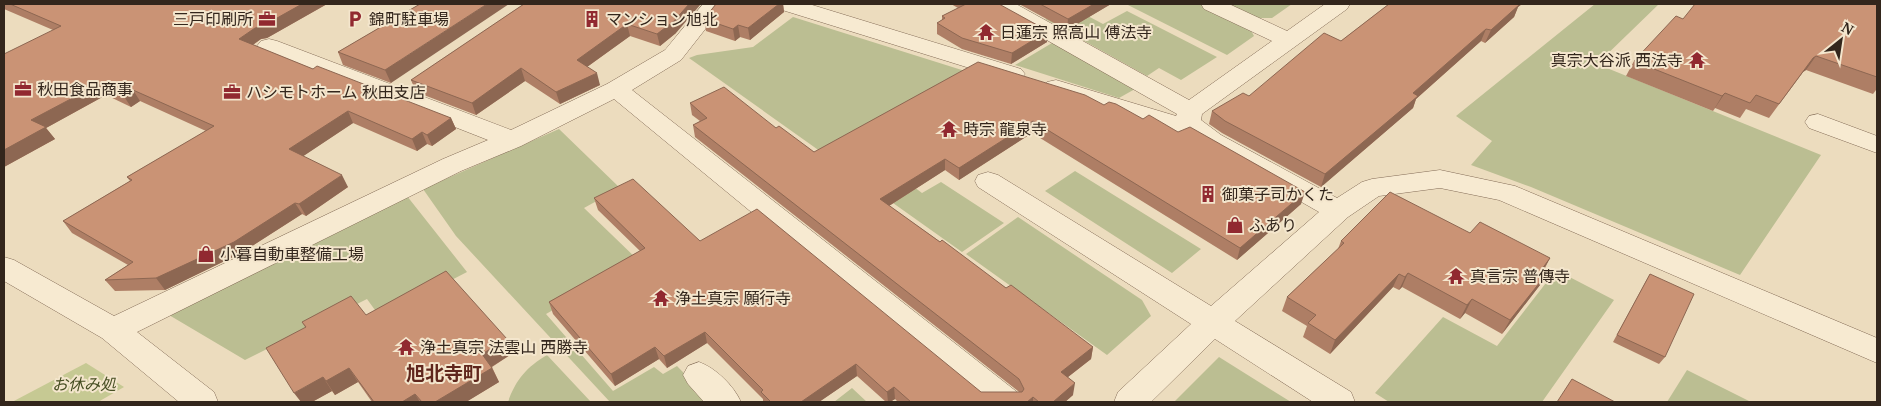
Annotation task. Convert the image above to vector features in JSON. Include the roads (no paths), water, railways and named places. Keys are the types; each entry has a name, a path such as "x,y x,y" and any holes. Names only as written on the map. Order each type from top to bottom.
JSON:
{"street":[{"path":"113,330 452,165 512,140 616,89 673,55 714,4"},
{"path":"787,4 1194,121"},
{"path":"1000,4 1338,210"},
{"path":"1212,4 1288,40"},
{"path":"1194,121 1288,40 1339,4"},
{"path":"269,46 512,140"},
{"path":"394,94 417,78"},
{"path":"616,89 1005,402"},
{"path":"1818,122 1877,145"},
{"path":"1130,402 1212,323 1338,210 1372,188 1440,179 1505,192 1877,351"},
{"path":"988,181 1339,402"},
{"path":"4,268 113,330 202,402"},
{"path":"699,375 725,402"}],"place":[{"name":"三戸印刷所","path":"267,19"},
{"name":"錦町駐車場","path":"355,19"},
{"name":"マンション旭北","path":"592,19"},
{"name":"日蓮宗 照高山 傅法寺","path":"986,32"},
{"name":"真宗大谷派 西法寺","path":"1697,60"},
{"name":"秋田食品商事","path":"23,89"},
{"name":"ハシモトホーム 秋田支店","path":"232,92"},
{"name":"時宗 龍泉寺","path":"949,129"},
{"name":"御菓子司かくた","path":"1208,194"},
{"name":"ふあり","path":"1235,225"},
{"name":"小暮自動車整備工場","path":"206,254"},
{"name":"真言宗 普傳寺","path":"1456,276"},
{"name":"浄土真宗 願行寺","path":"661,298"},
{"name":"浄土真宗 法雲山 西勝寺","path":"406,347"}],"district":[{"name":"旭北寺町","path":"444,373"}],"park label":[{"name":"お休み処","path":"84,384"}]}
